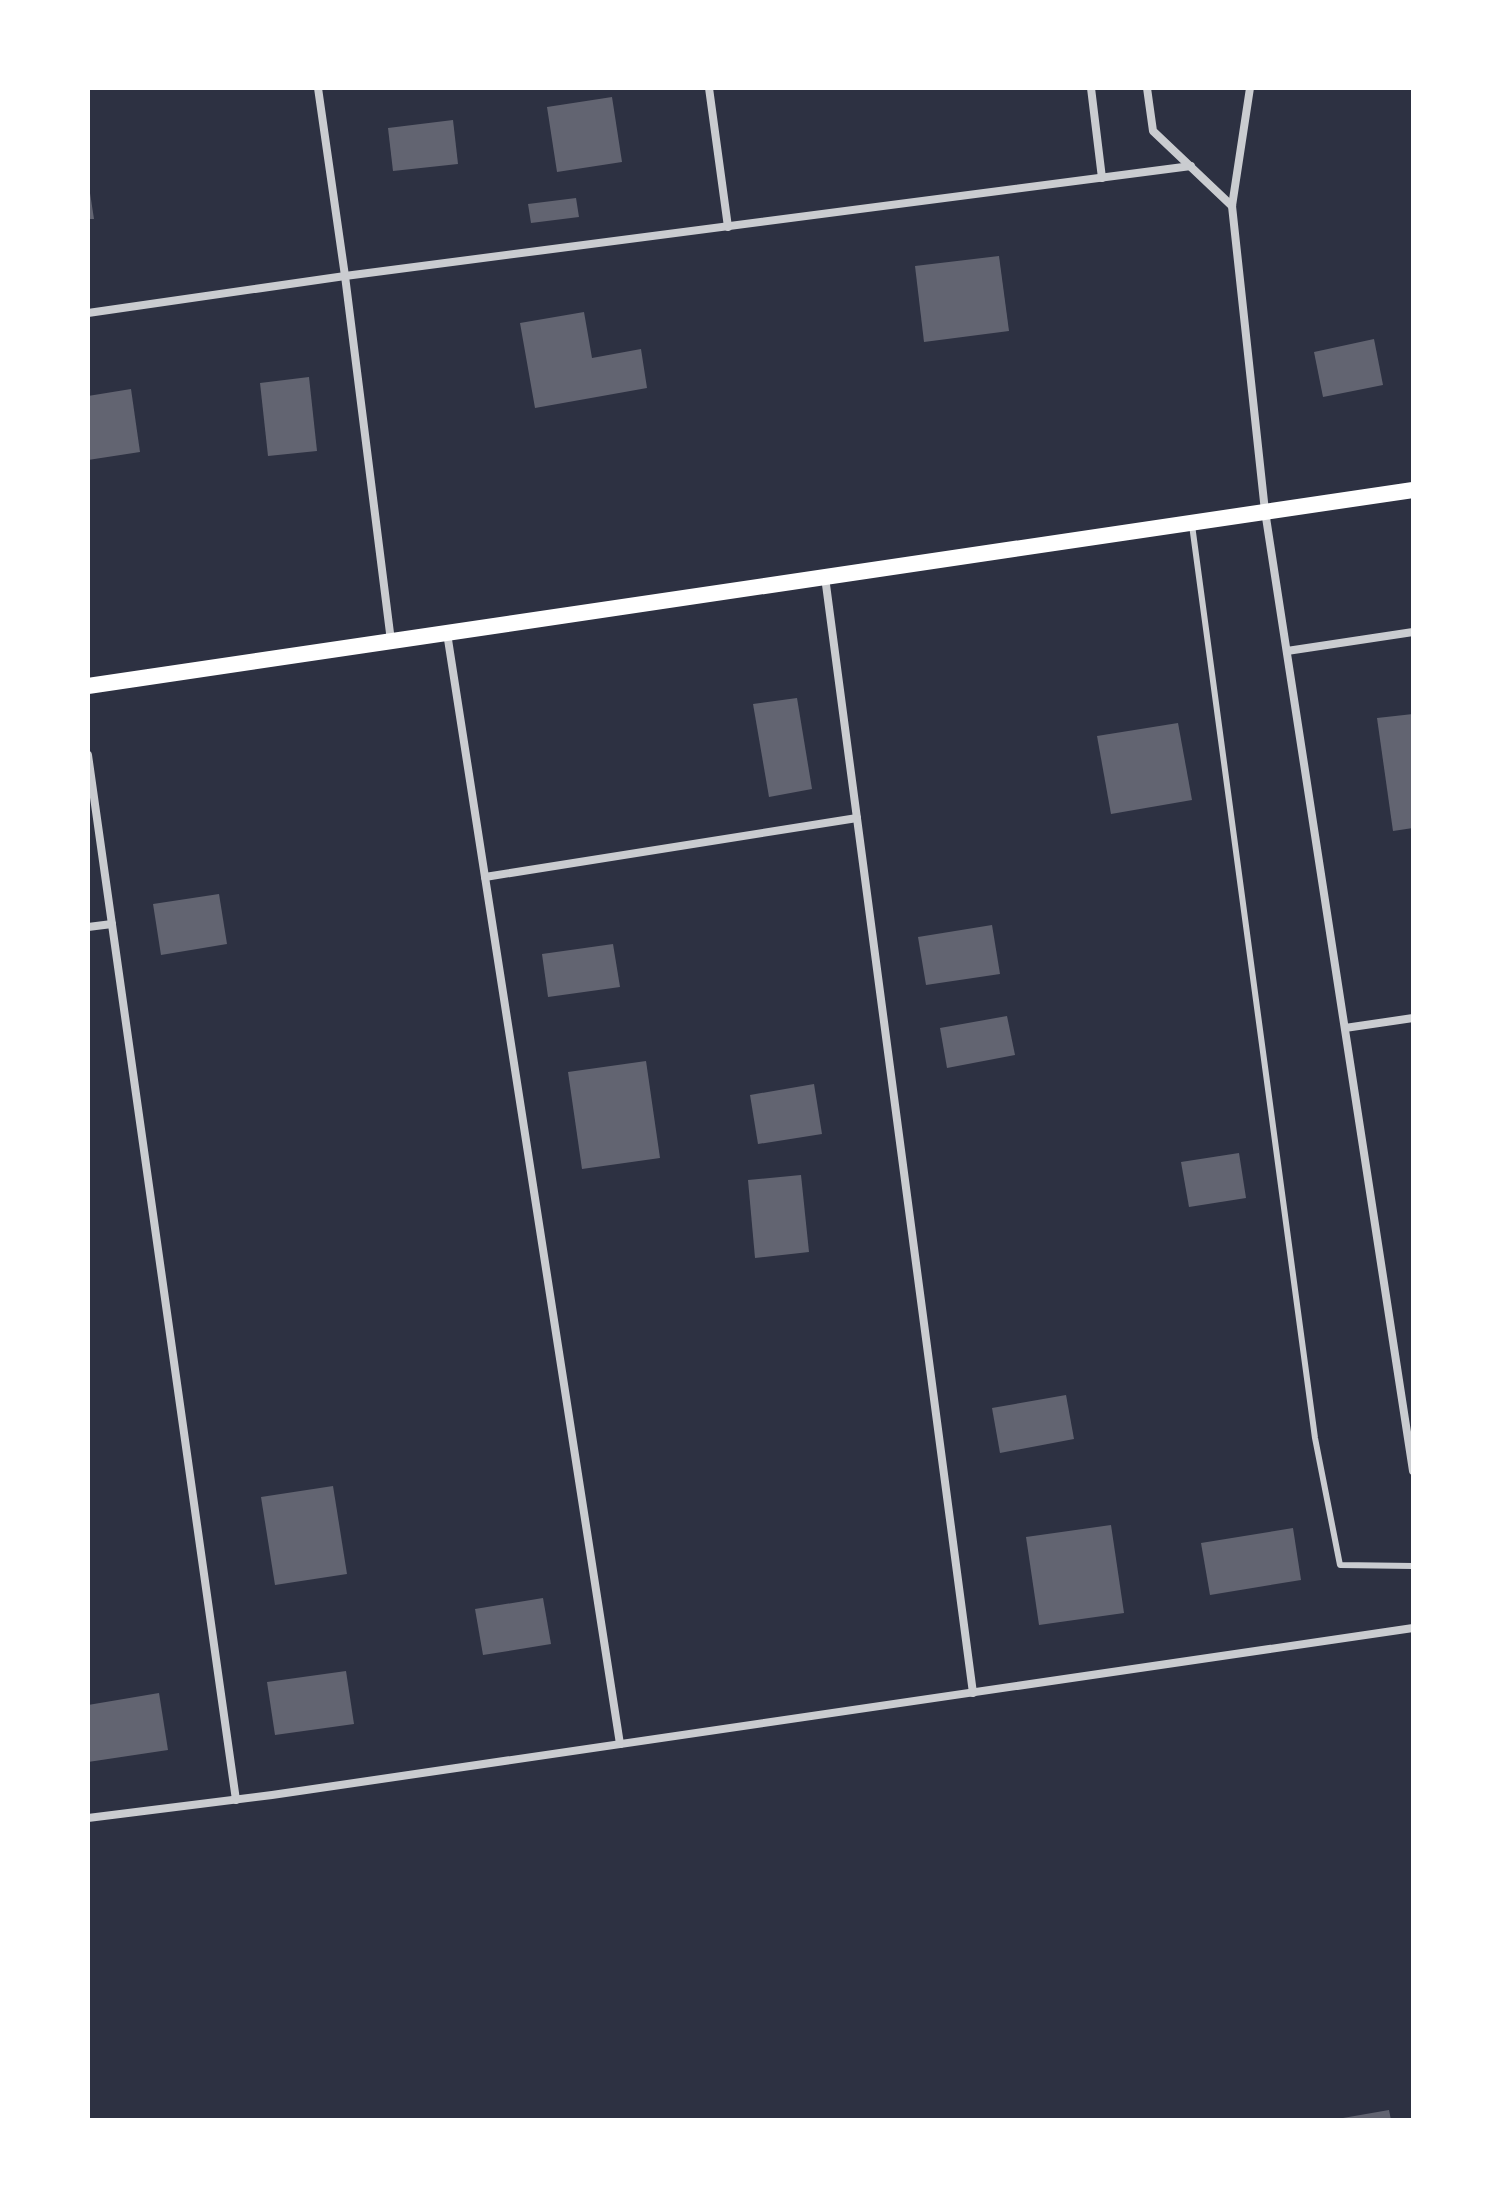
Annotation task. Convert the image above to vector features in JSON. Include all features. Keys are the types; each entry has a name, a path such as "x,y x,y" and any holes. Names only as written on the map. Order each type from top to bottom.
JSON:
{"main road":[{"path":"88,686 1413,490"}],"street":[{"path":"318,88 391,641"},
{"path":"709,88 728,227"},
{"path":"1091,88 1102,178"},
{"path":"1147,88 1153,131 1232,206"},
{"path":"1250,88 1232,206 1265,511 1413,1471"},
{"path":"88,313 345,276 1191,166"},
{"path":"825,577 973,1693"},
{"path":"1287,651 1413,632"},
{"path":"447,633 620,1744"},
{"path":"88,755 236,1800"},
{"path":"485,877 857,818"},
{"path":"88,927 112,924"},
{"path":"1345,1028 1413,1018"},
{"path":"1402,1393 1413,1391"},
{"path":"88,1818 236,1800 1413,1628"}],"lane":[{"path":"1192,522 1315,1438 1340,1565 1413,1566"}],"building":[{"path":"612,97 622,162 557,172 547,107"},
{"path":"453,120 458,164 393,171 388,128"},
{"path":"90,193 94,219 88,219"},
{"path":"576,198 579,217 531,223 528,204"},
{"path":"999,256 1009,331 924,342 915,266"},
{"path":"584,312 592,358 641,349 647,388 535,408 520,323"},
{"path":"1374,339 1383,385 1323,397 1314,352"},
{"path":"309,377 317,451 268,456 260,383"},
{"path":"131,389 140,452 88,460 88,396"},
{"path":"797,698 812,789 769,797 753,704"},
{"path":"1413,714 1413,828 1393,831 1377,718"},
{"path":"1178,723 1192,800 1111,814 1097,736"},
{"path":"219,894 227,944 161,955 153,904"},
{"path":"992,925 1000,974 926,985 918,937"},
{"path":"613,944 620,987 548,997 542,954"},
{"path":"1007,1016 1015,1055 947,1068 940,1028"},
{"path":"646,1061 660,1158 582,1169 568,1072"},
{"path":"814,1084 822,1134 758,1144 750,1095"},
{"path":"1239,1153 1246,1198 1189,1207 1181,1162"},
{"path":"801,1175 809,1252 755,1258 748,1180"},
{"path":"1066,1395 1074,1439 1000,1453 992,1408"},
{"path":"333,1486 347,1574 275,1585 261,1497"},
{"path":"1111,1525 1124,1613 1039,1625 1026,1537"},
{"path":"1293,1528 1301,1580 1210,1595 1201,1543"},
{"path":"543,1598 551,1644 483,1655 475,1609"},
{"path":"346,1671 354,1724 275,1735 267,1682"},
{"path":"159,1693 168,1750 88,1762 88,1705"},
{"path":"1389,2110 1391,2120 1343,2120 1343,2118"}]}
